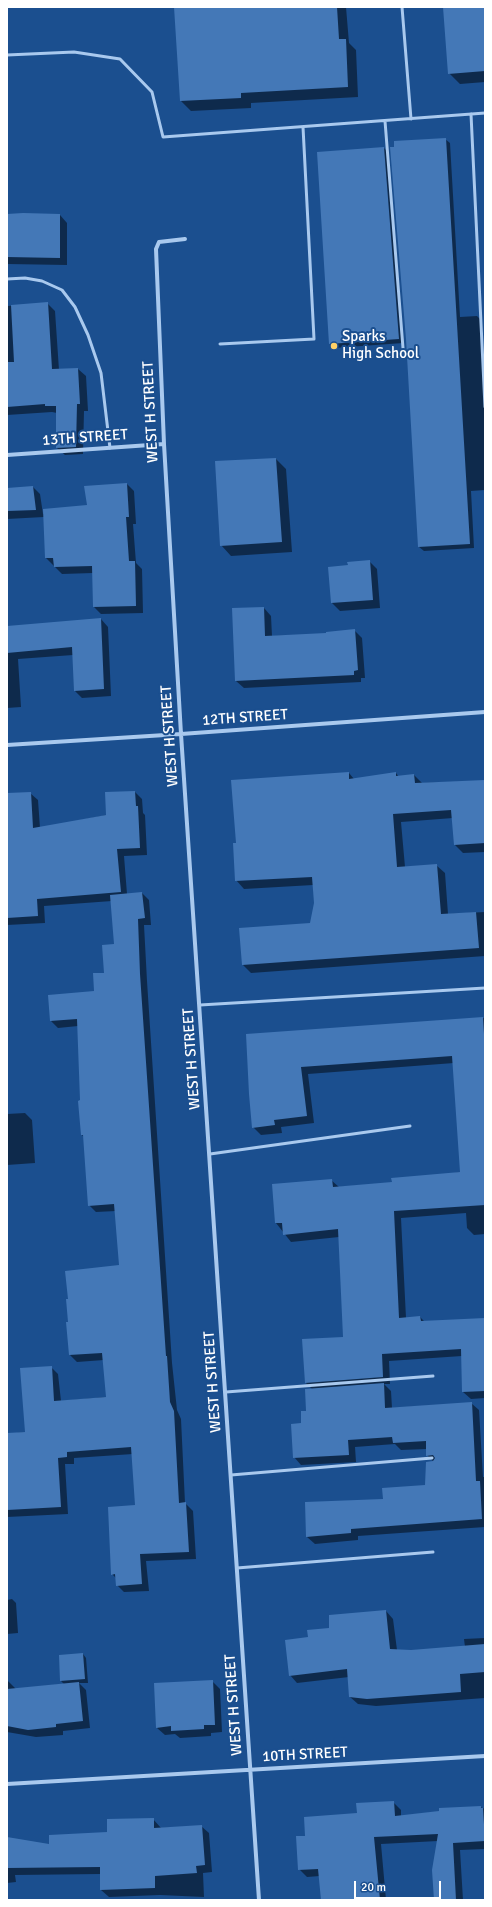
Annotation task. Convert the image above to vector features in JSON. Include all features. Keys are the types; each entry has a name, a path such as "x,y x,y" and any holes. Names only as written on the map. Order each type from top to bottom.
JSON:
{"street":[{"name":"WEST H STREET","path":"185,239 159,242 156,249 164,444 181,734 260,1900"},
{"name":"13TH STREET","path":"7,455 164,444"},
{"name":"12TH STREET","path":"7,745 485,712"},
{"name":"10TH STREET","path":"7,1784 485,1756"}],"lane":[{"path":"402,7 411,119"},
{"path":"7,55 74,52 120,59 152,92 163,137 485,113"},
{"path":"471,114 485,407"},
{"path":"385,121 403,348"},
{"path":"220,344 314,338 302,127"},
{"path":"7,279 25,278 42,281 62,290 75,307 88,334 101,373 110,448"},
{"path":"200,1005 485,988"},
{"path":"210,1154 410,1126"},
{"path":"226,1392 433,1376"},
{"path":"231,1475 432,1458"},
{"path":"237,1568 433,1552"}],"building":[{"path":"174,7 337,7 339,39 346,39 348,87 241,93 241,98 180,101"},
{"path":"443,7 485,7 485,71 448,74"},
{"path":"446,138 470,544 418,547 406,339 390,147 394,147 394,141"},
{"path":"384,147 399,339 329,344 317,152"},
{"path":"7,214 60,214 60,258 7,257"},
{"path":"48,302 52,369 78,368 80,404 77,404 76,447 56,448 56,406 45,406 45,404 7,407 7,362 14,362 11,305"},
{"path":"276,458 282,542 220,546 215,461"},
{"path":"127,483 129,517 126,517 129,561 135,561 136,606 93,607 92,566 54,567 53,558 45,558 43,509 87,505 84,486"},
{"path":"33,486 36,510 7,511 7,488"},
{"path":"370,560 373,600 331,603 328,567 348,565 347,562"},
{"path":"264,607 265,636 326,633 355,629 358,670 354,671 354,675 235,681 232,608"},
{"path":"101,618 104,689 74,691 72,647 7,653 7,626"},
{"path":"349,772 349,779 396,772 396,776 414,774 415,783 485,780 485,843 454,845 451,810 393,814 397,867 437,864 441,914 476,912 479,948 242,965 239,928 310,923 314,903 312,877 235,881 233,843 236,843 231,780"},
{"path":"135,791 136,806 138,806 140,848 117,849 121,892 37,899 38,916 7,918 7,793 31,792 33,828 106,815 105,792"},
{"path":"142,892 145,918 138,919 140,974 166,1356 170,1402 174,1411 179,1503 186,1502 189,1552 140,1554 142,1584 116,1586 115,1574 111,1575 108,1507 135,1505 131,1447 67,1452 67,1457 58,1458 61,1507 7,1510 7,1433 25,1432 20,1368 52,1366 54,1401 106,1397 102,1353 69,1355 66,1322 68,1322 66,1299 68,1299 65,1271 119,1265 114,1204 88,1206 83,1135 81,1135 78,1101 80,1100 77,1019 50,1021 48,995 94,991 93,973 104,973 102,945 114,944 110,895"},
{"path":"483,1017 485,1051 485,1205 394,1211 399,1318 420,1316 421,1321 485,1318 485,1391 462,1392 461,1349 382,1354 383,1377 305,1383 302,1339 343,1337 338,1229 283,1235 282,1223 275,1223 272,1184 332,1179 333,1187 392,1182 391,1178 460,1172 452,1056 301,1067 307,1116 274,1120 275,1125 252,1128 246,1034"},
{"path":"384,1383 385,1408 472,1402 476,1481 480,1481 482,1519 351,1529 351,1533 306,1537 305,1502 383,1499 382,1488 425,1485 426,1462 433,1461 435,1458 433,1455 426,1456 426,1441 393,1443 392,1437 348,1440 349,1455 293,1458 291,1424 301,1423 301,1411 306,1411 305,1389"},
{"path":"386,1610 390,1649 411,1650 485,1644 485,1672 460,1674 461,1692 367,1699 349,1697 347,1669 289,1676 285,1640 308,1637 307,1630 329,1628 329,1615"},
{"path":"83,1653 85,1679 60,1681 59,1655"},
{"path":"213,1680 215,1725 204,1725 204,1729 171,1731 171,1726 156,1728 154,1683"},
{"path":"79,1682 83,1721 56,1724 56,1727 28,1730 7,1726 7,1689"},
{"path":"394,1801 395,1816 439,1811 439,1808 481,1806 481,1808 483,1808 485,1841 453,1843 456,1900 434,1900 432,1870 438,1834 374,1837 380,1900 321,1900 318,1869 298,1870 296,1836 305,1836 304,1817 357,1813 356,1803"},
{"path":"154,1818 154,1828 202,1825 205,1865 196,1866 197,1873 155,1876 155,1888 100,1890 100,1867 7,1868 7,1837 49,1844 49,1835 107,1832 107,1819"}],"place":[{"name":"Sparks High School","path":"334,346"}]}
